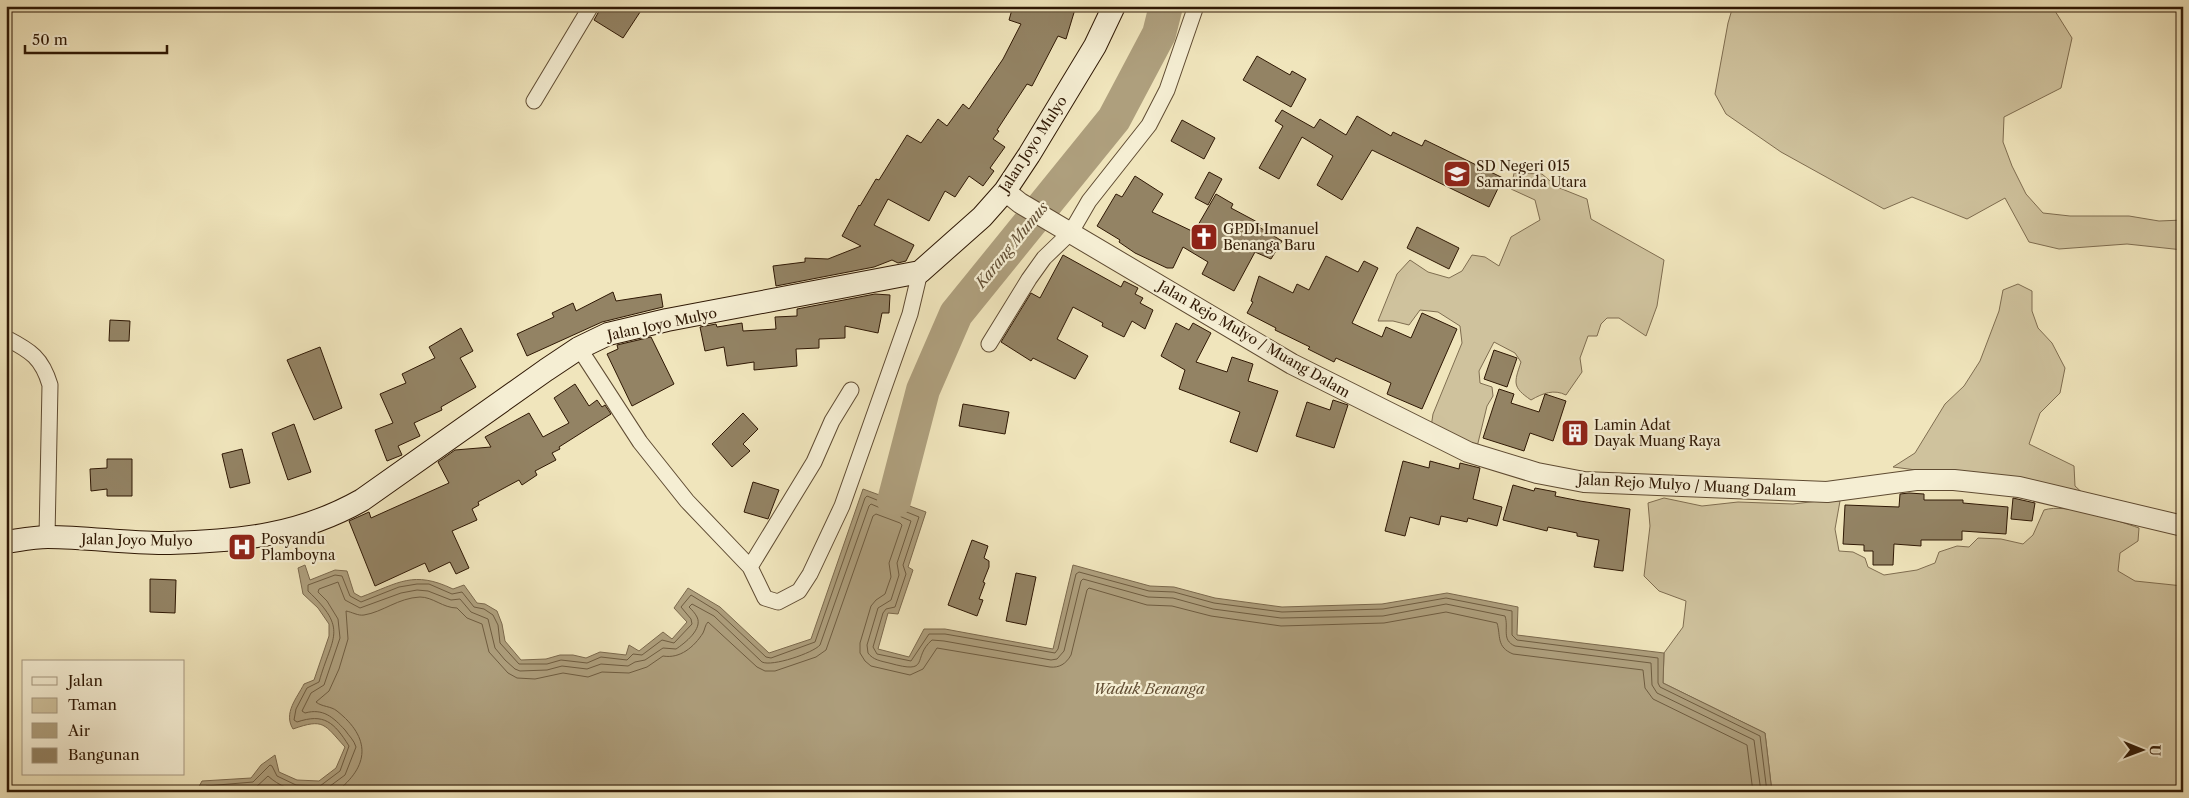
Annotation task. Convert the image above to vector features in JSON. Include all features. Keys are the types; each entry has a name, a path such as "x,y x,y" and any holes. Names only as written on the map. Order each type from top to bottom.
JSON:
{"main road":[{"name":"Jalan Joyo Mulyo","path":"6,542 46,537 169,543 252,537 286,532 314,524 339,514 362,500 579,348 608,334 667,320 920,272 982,217 1012,197 1029,155 1095,46 1114,6"}],"street":[{"path":"534,101 591,6"},
{"path":"989,344 1044,258 1069,231 1089,201 1150,125 1167,90 1196,6"},
{"name":"Jalan Rejo Mulyo / Muang Dalam","path":"1012,197 1292,364 1468,452 1537,473 1584,482 1827,492 1916,480 1954,480 2019,488 2183,526"},
{"path":"579,348 640,442 687,501 750,567 765,598 778,602 799,591 810,574 842,506 910,314 920,272"},
{"path":"6,338 30,350 45,368 50,385 46,537"},
{"path":"750,567 814,462 832,422 851,390"}],"green space":[{"path":"1733,6 1957,6 1959,8 1961,6 2050,6 2072,38 2061,88 2004,117 2003,142 2026,194 2043,213 2070,216 2129,216 2159,221 2183,220 2183,250 2127,244 2059,249 2029,242 2005,198 1967,219 1912,197 1884,209 1781,152 1726,114 1715,94"},
{"path":"1514,173 1542,174 1557,187 1587,199 1591,219 1664,260 1657,306 1646,336 1619,318 1607,318 1601,324 1597,336 1588,336 1580,358 1582,372 1566,395 1557,392 1548,393 1531,400 1520,392 1516,380 1521,362 1515,353 1494,342 1479,371 1480,383 1492,387 1493,396 1487,406 1477,447 1431,427 1433,414 1462,343 1460,326 1438,312 1420,310 1409,325 1393,321 1378,321 1397,274 1410,260 1428,272 1449,278 1462,271 1472,255 1485,257 1499,266 1511,237 1540,220 1535,200 1511,189"},
{"path":"2018,284 2032,291 2032,311 2038,328 2052,343 2065,368 2060,393 2040,413 2029,444 2074,466 2075,486 2087,497 2031,480 1953,470 1916,470 1893,467 1915,453 1945,404 1964,386 1980,361 1999,311 2003,290"},
{"path":"1664,498 1702,506 1738,502 1793,504 1827,500 1840,501 1835,529 1839,551 1853,552 1865,558 1868,567 1884,575 1917,570 1935,563 1939,552 1957,546 1969,547 1978,538 2001,539 2023,544 2033,535 2044,510 2053,508 2105,517 2139,528 2138,541 2120,553 2118,571 2135,581 2183,586 2183,792 1772,792 1765,733 1663,683 1664,653 1683,627 1686,601 1659,591 1644,576 1650,526 1648,503"}],"water":[{"name":"Waduk Benanga","path":"863,489 926,512 908,567 913,570 898,614 888,613 878,649 909,657 924,629 945,629 1053,649 1073,565 1150,586 1174,587 1215,598 1282,607 1382,604 1447,593 1518,607 1517,635 1664,653 1663,683 1765,733 1772,792 196,792 202,781 251,778 261,765 275,755 279,772 297,780 319,781 336,768 345,747 327,728 323,725 311,724 293,729 290,723 292,706 304,684 314,680 329,636 329,624 318,608 303,594 298,568 305,565 310,580 335,570 347,571 354,593 361,597 396,583 416,579 439,583 453,589 464,585 477,603 485,604 497,611 505,641 521,660 546,659 560,655 586,658 600,652 626,655 629,645 639,651 663,632 672,639 687,622 674,608 688,588 720,607 769,653 811,639"}],"building":[{"path":"602,6 644,6 623,38 594,20"},
{"path":"1013,6 1076,6 1066,39 1058,36 1032,86 1027,84 997,130 999,131 993,139 1005,147 990,168 994,171 983,186 969,176 955,197 945,191 929,221 888,199 874,225 914,245 906,261 898,263 892,260 874,267 776,286 773,266 805,262 805,258 828,259 861,246 842,236 859,205 876,179 879,180 907,135 921,143 938,119 947,126 963,104 969,109 1003,59 1021,24 1009,20"},
{"path":"1257,56 1290,75 1292,71 1306,79 1291,107 1243,80"},
{"path":"1282,110 1314,128 1320,119 1346,135 1357,116 1391,136 1393,132 1422,146 1425,140 1503,178 1489,207 1372,150 1342,200 1317,185 1333,156 1302,137 1279,179 1259,168 1283,126 1275,121"},
{"path":"1182,120 1215,138 1204,159 1171,141"},
{"path":"1209,172 1222,179 1208,205 1195,198"},
{"path":"1135,176 1163,194 1152,212 1194,232 1216,194 1233,204 1231,208 1261,224 1259,227 1282,241 1271,259 1255,252 1234,291 1202,274 1208,262 1183,247 1173,268 1167,268 1135,253 1119,242 1120,240 1097,226 1116,194 1122,197"},
{"path":"1417,227 1459,248 1449,269 1407,248"},
{"path":"1063,255 1121,287 1124,281 1138,288 1135,294 1143,298 1140,303 1153,310 1145,329 1132,321 1124,337 1102,326 1103,323 1073,307 1057,339 1088,356 1075,379 1033,358 1031,361 1001,342 1031,293 1040,298"},
{"path":"1326,256 1358,272 1364,261 1378,268 1352,323 1382,337 1386,327 1411,338 1422,313 1457,329 1422,409 1387,394 1391,383 1336,358 1334,362 1247,313 1253,302 1251,301 1259,276 1293,293 1297,284 1309,290"},
{"path":"613,292 616,301 661,294 663,307 602,322 527,356 517,334 554,317 552,313 573,303 576,311"},
{"path":"875,294 890,295 889,313 882,313 878,333 845,326 845,338 819,339 819,348 796,349 797,366 754,370 754,362 727,366 724,347 705,351 700,327 716,324 717,327 742,323 743,331 776,329 775,317 797,316 797,309"},
{"path":"110,320 130,321 129,341 109,341"},
{"path":"1176,323 1189,330 1193,323 1211,333 1196,362 1227,372 1232,357 1253,364 1248,381 1278,391 1257,452 1230,442 1240,412 1179,389 1185,370 1161,356"},
{"path":"461,328 473,351 460,358 476,387 441,407 442,410 414,423 420,436 398,446 402,455 387,461 375,430 393,423 380,394 406,383 402,374 435,358 429,347"},
{"path":"651,337 674,384 632,406 607,354 618,349 617,345"},
{"path":"320,347 342,408 314,420 287,360"},
{"path":"1494,350 1517,358 1507,387 1484,379"},
{"path":"575,384 589,406 597,400 602,407 605,405 611,414 559,447 560,449 552,453 556,460 535,471 537,475 522,485 519,480 478,502 479,505 472,509 477,520 452,531 469,568 456,574 450,562 429,572 425,563 375,586 349,521 369,512 371,518 449,483 438,462 455,450 491,447 485,437 529,413 543,437 569,423 554,398"},
{"path":"1499,389 1514,394 1511,403 1539,412 1545,394 1566,401 1553,441 1530,433 1524,451 1483,438"},
{"path":"1333,400 1348,405 1334,448 1296,436 1307,402 1330,410"},
{"path":"963,404 1009,412 1005,434 959,426"},
{"path":"743,413 758,429 743,444 750,451 732,467 712,444"},
{"path":"294,424 311,472 288,480 272,433"},
{"path":"242,449 250,483 230,488 222,454"},
{"path":"107,459 132,459 132,496 107,496 107,489 91,491 90,469 107,468"},
{"path":"1403,461 1429,468 1430,461 1459,469 1460,463 1480,468 1473,499 1502,507 1497,526 1468,518 1467,522 1441,516 1439,525 1410,517 1405,536 1385,531"},
{"path":"753,482 779,490 768,519 744,512"},
{"path":"1513,485 1534,491 1535,488 1556,492 1555,496 1630,509 1623,571 1594,567 1599,540 1577,536 1577,533 1548,527 1547,531 1503,520"},
{"path":"1900,494 1924,494 1924,500 1963,500 1963,503 2008,507 2006,534 1962,531 1962,540 1921,540 1921,546 1894,544 1893,565 1873,565 1873,551 1864,551 1864,545 1843,544 1845,505 1899,507"},
{"path":"2013,498 2035,503 2032,521 2011,519"},
{"path":"972,540 988,546 984,558 989,561 989,567 983,582 985,583 979,599 983,600 977,616 948,605"},
{"path":"1016,573 1036,577 1026,625 1006,621"},
{"path":"150,579 176,580 175,613 150,612"}],"waterway":[{"name":"Karang Mumus","path":"894,501 923,390 956,314 1114,119 1159,34 1166,6"}],"place":[{"name":"SD Negeri 015 Samarinda Utara","path":"1457,174"},
{"name":"GPDI Imanuel Benanga Baru","path":"1204,237"},
{"name":"Lamin Adat Dayak Muang Raya","path":"1575,433"},
{"name":"Posyandu Plamboyna","path":"242,547"}]}
